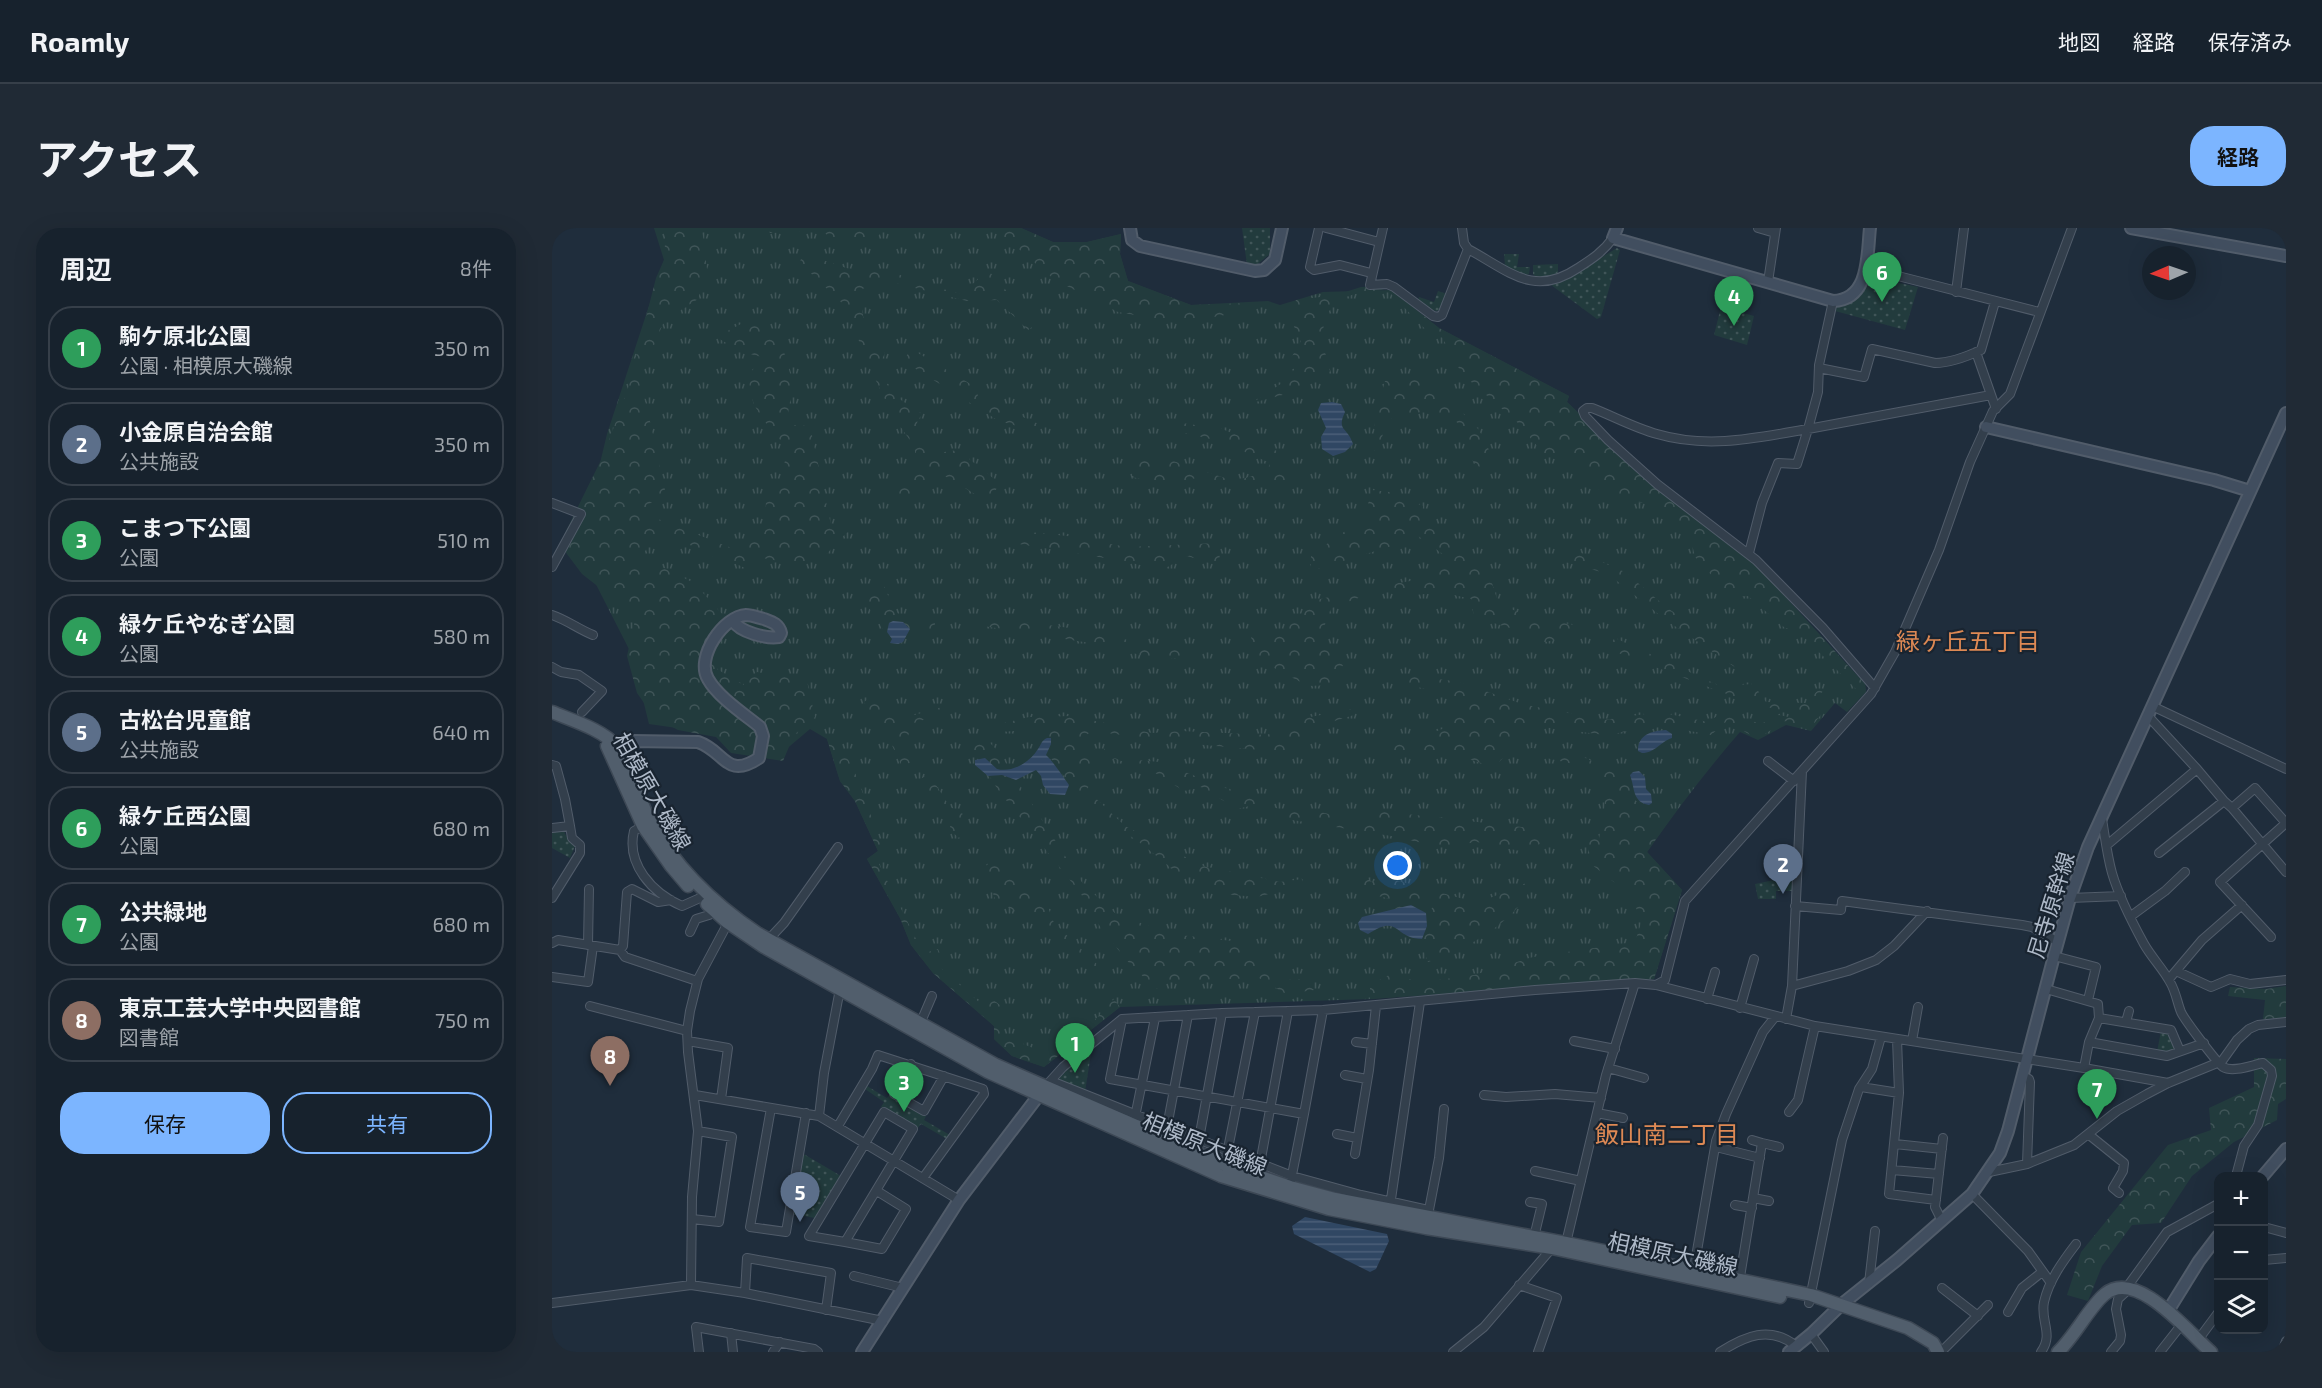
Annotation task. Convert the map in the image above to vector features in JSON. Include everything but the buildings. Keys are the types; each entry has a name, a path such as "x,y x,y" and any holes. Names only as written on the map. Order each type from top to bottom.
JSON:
{"main road":[{"name":"相模原大磯線","path":"552,712 592,730 616,746 641,802 661,839 730,919 765,948 988,1072 1045,1087"},
{"name":"相模原大磯線","path":"592,730 610,752 643,826 671,866 714,911 996,1065 1132,1125 1224,1170 1290,1187 1390,1206 1427,1218 1552,1248 1693,1273"},
{"name":"相模原大磯線","path":"1290,1187 1329,1209 1427,1218 1534,1236 1810,1299 1839,1307 1888,1326 1939,1352"},
{"path":"2058,1352 2076,1333 2103,1295 2116,1288 2129,1287 2168,1311 2203,1348"}],"street":[{"path":"1130,228 1132,240 1140,246 1256,271 1264,270 1275,260 1281,228"},
{"path":"1319,228 1310,267 1314,270 1340,265 1371,273"},
{"path":"1326,228 1379,242"},
{"path":"1383,228 1370,285 1387,284 1394,287 1433,316 1442,315 1468,249"},
{"path":"1462,228 1464,243 1468,249 1526,280 1547,283 1569,275 1604,251 1615,233 1833,301 1853,295 1862,283 1870,228"},
{"path":"1758,228 1776,230 1767,282"},
{"path":"1956,292 1964,228"},
{"path":"1656,985 1665,980 1685,901 1875,688 1895,652 1939,549 1970,462 1996,409 2010,394 2072,228"},
{"path":"2131,228 2286,256"},
{"path":"1865,272 1898,276 2039,312"},
{"path":"1749,554 1762,503 1778,463 1797,464 1818,392 1819,368 1833,301"},
{"path":"1819,368 1864,377 1872,349 1935,363 1942,363 1976,352 1981,350 1995,302"},
{"path":"1976,352 1996,409"},
{"path":"1875,688 1823,628 1749,554 1656,484 1608,440 1583,411 1592,408 1654,433 1699,442 1740,441 1991,395"},
{"name":"尼寺原幹線","path":"1792,1349 1972,1194 2000,1153 2028,1059 2070,898 2101,817 2250,491 2283,425 2286,413"},
{"path":"1986,427 2214,480 2250,491"},
{"path":"552,503 581,514 552,567"},
{"path":"552,615 568,620 578,629 590,635"},
{"path":"616,746 632,741 698,742 704,744 730,765 738,767 759,758 763,736 760,727 716,689 705,671 706,650 733,621"},
{"path":"552,668 579,675 602,691 582,712"},
{"path":"2150,711 2286,872"},
{"path":"2150,711 2286,769"},
{"path":"1768,761 1794,780"},
{"path":"552,765 556,766 572,838 580,845 580,853 552,898"},
{"path":"2107,844 2197,769"},
{"path":"1786,1019 1792,986 1802,771"},
{"path":"2232,808 2254,788 2286,823 2220,882 2270,933"},
{"path":"2159,853 2170,840 2224,801"},
{"path":"2101,817 2112,873 2121,896 2144,944 2169,979 2177,996 2181,1013 2218,1063 2228,1068 2263,1063 2271,1070 2272,1076 2258,1125 2244,1146 2237,1172"},
{"path":"552,828 570,826"},
{"path":"643,826 634,831 631,843 635,861 647,879 671,900 686,906 700,898"},
{"path":"769,939 784,923 838,847"},
{"path":"2131,916 2180,873"},
{"path":"620,950 623,946 627,892 632,889 658,902 671,900"},
{"path":"552,977 588,982 591,945 587,894"},
{"path":"2070,898 2121,896"},
{"path":"1795,906 1841,910 1842,901 1927,911 2032,927 2058,942"},
{"path":"2169,979 2202,940 2242,905"},
{"path":"690,932 696,919 714,911"},
{"path":"1792,986 1848,971 1876,960 1901,940 1927,911"},
{"path":"691,1285 692,1219 698,1131 687,1031 697,981 730,919"},
{"path":"552,945 558,940 620,950 625,957 697,981"},
{"path":"2054,956 2096,967 2088,1000"},
{"path":"1740,1008 1748,968 1754,959"},
{"path":"2176,971 2211,987 2230,975 2250,984 2286,981"},
{"path":"1707,999 1715,972"},
{"path":"1454,1352 1484,1327 1552,1248 1566,1243 1608,1068 1635,983"},
{"path":"862,1352 958,1200 1045,1087 1063,1067 1122,1019 1323,1010 1635,983 1656,985 1815,1026 2168,1083"},
{"path":"2046,989 2098,1004 2099,1018 2089,1042 2084,1068"},
{"path":"819,1116 824,1073 840,990"},
{"path":"920,1024 932,996"},
{"path":"1390,1206 1420,1002"},
{"path":"594,1006 687,1031"},
{"path":"1355,1154 1376,1006"},
{"path":"1045,1087 1132,1125 1167,1127 1229,1151 1260,1164 1290,1187 1323,1010"},
{"path":"1912,1041 1915,1010"},
{"path":"1260,1164 1288,1011"},
{"path":"2126,1022 2129,1011"},
{"path":"1224,1170 1255,1012"},
{"path":"1199,1139 1222,1013"},
{"path":"1167,1127 1188,1015"},
{"path":"1693,1273 1716,1147 1726,1114 1763,1032 1774,1017"},
{"path":"1132,1125 1143,1084 1155,1018"},
{"path":"2099,1018 2170,1030 2180,1051"},
{"path":"1122,1019 1106,1078 1304,1114"},
{"path":"1989,1172 2027,1164 2074,1145 2117,1111 2168,1083 2218,1063 2242,1034 2249,1029 2258,1025 2286,1022"},
{"path":"1791,1113 1798,1100 1815,1026"},
{"path":"1810,1299 1842,1140 1861,1087 1872,1069 1881,1037"},
{"path":"1897,1039 1899,1093 1889,1194 1936,1200"},
{"path":"688,1041 728,1048 721,1099"},
{"path":"1356,1042 1372,1044"},
{"path":"2089,1042 2167,1056 2204,1042"},
{"path":"1575,1043 1615,1048"},
{"path":"838,1126 872,1070 878,1055 983,1089 984,1094 923,1178"},
{"path":"910,1064 894,1094 924,1111 944,1076"},
{"path":"1608,1068 1639,1079"},
{"path":"1345,1075 1367,1079"},
{"path":"2023,1076 2030,1082 2027,1164"},
{"path":"1861,1087 1899,1093"},
{"path":"1489,1098 1555,1094 1601,1098"},
{"path":"695,1095 819,1116 958,1200"},
{"path":"771,1108 750,1227 786,1232 806,1113"},
{"path":"845,1242 913,1129 884,1112 809,1236 882,1249 906,1209 876,1191"},
{"path":"1598,1113 1623,1118"},
{"path":"1427,1218 1439,1158 1441,1115"},
{"path":"692,1219 719,1222 732,1137 698,1131"},
{"path":"1337,1134 1357,1138"},
{"path":"2088,1134 2124,1163 2123,1171 2113,1188 2119,1193"},
{"path":"1942,1221 1936,1209 1936,1200 1943,1137"},
{"path":"1752,1140 1779,1147"},
{"path":"1739,1283 1762,1143"},
{"path":"1895,1144 1942,1149"},
{"path":"1716,1147 1760,1158"},
{"path":"2266,1172 2286,1149"},
{"path":"1892,1170 1939,1174"},
{"path":"1535,1171 1581,1181"},
{"path":"1972,1194 2028,1251 2051,1283"},
{"path":"1753,1198 1768,1201"},
{"path":"1530,1202 1552,1207"},
{"path":"1534,1236 1542,1204"},
{"path":"1735,1205 1752,1208"},
{"path":"2111,1352 2120,1341 2121,1335 2116,1309 2118,1299 2167,1232 2214,1206"},
{"path":"2268,1228 2286,1233"},
{"path":"1869,1282 1875,1231"},
{"path":"2168,1311 2190,1274 2214,1241"},
{"path":"2041,1352 2047,1344 2044,1302 2051,1283 2076,1244"},
{"path":"745,1293 747,1258 831,1273 825,1310"},
{"path":"2268,1260 2286,1258"},
{"path":"2012,1310 2022,1288 2042,1272"},
{"path":"854,1276 903,1288"},
{"path":"552,1303 691,1285 745,1293 883,1321"},
{"path":"1519,1285 1557,1298 1538,1352"},
{"path":"1942,1288 1978,1316"},
{"path":"1939,1352 1988,1305"},
{"path":"2203,1348 2214,1322"},
{"path":"2160,1352 2182,1324"},
{"path":"699,1352 696,1327 780,1342 814,1349 818,1352"},
{"path":"731,1333 733,1352"},
{"path":"1720,1352 1735,1342 1757,1334 1783,1338 1792,1349"},
{"path":"1811,1334 1824,1352"},
{"path":"2282,1352 2286,1341"},
{"path":"773,1352 780,1342"}],"green space":[{"path":"654,228 1021,228 1053,242 1087,242 1121,234 1120,254 1128,281 1191,305 1268,301 1280,305 1323,292 1391,290 1439,328 1569,396 1567,402 1865,684 1866,692 1847,712 1835,703 1811,731 1786,725 1758,740 1740,732 1669,821 1647,852 1682,890 1654,979 1370,999 1120,1007 1044,1067 1012,1056 994,1039 994,1026 933,973 911,945 900,918 867,859 878,851 855,801 840,781 827,739 810,729 784,751 733,736 649,724 632,655 579,551 607,434 664,260"},
{"path":"666,228 699,228 703,236 707,269 698,299 664,321 639,382 666,494 649,504 653,517 734,549 737,542 765,532 766,499 776,496 788,449 761,416 752,397 751,374 762,357 742,352 716,337 760,314 781,341 793,384 786,425 810,426 831,525 849,530 821,560 791,563 762,558 747,561 749,570 728,560 724,562 690,545 667,540 648,546 637,566 644,574 664,568 694,583 722,614 709,643 717,669 743,685 757,672 807,681 815,717 794,735 783,761 731,753 716,737 678,730 654,717 637,693 627,656 636,616 582,574 564,550 565,533 603,456 627,392 656,278 664,260"},
{"path":"767,228 886,228 875,239 831,239 822,230 770,233"},
{"path":"994,228 1021,228 1053,242 1087,242 1121,234 1120,254 1128,281 1191,305 1250,303 1248,311 1179,323 1118,312 1055,280"},
{"path":"1242,228 1270,228 1270,254 1254,267 1247,265"},
{"path":"1617,248 1620,250 1601,317 1597,319 1551,285 1572,275"},
{"path":"805,254 858,272 887,269 916,282 962,294 988,270 1036,324 1028,330 997,300 967,301 887,281 859,290 866,334 885,353 877,370 895,396 922,414 917,422 931,454 958,450 999,483 990,503 933,469 902,513 891,495 917,463 914,446 893,416 867,362 846,307 799,262"},
{"path":"1504,254 1519,254 1517,267 1530,267 1529,274 1525,276 1505,266"},
{"path":"1558,264 1558,272 1554,277 1536,277 1533,274 1533,265"},
{"path":"1870,277 1918,287 1905,330 1835,311 1838,305 1855,299"},
{"path":"1389,286 1348,297 1336,303 1329,311 1323,333 1330,371 1326,378 1313,373 1294,392 1252,403 1285,381 1297,366 1291,358 1301,341 1289,316 1296,300 1336,295 1361,287"},
{"path":"1391,290 1439,328 1569,396 1567,402 1654,485 1748,556 1865,684 1866,692 1862,695 1795,628 1785,628 1748,596 1732,598 1695,557 1691,540 1651,504 1606,497 1568,458 1545,455 1516,421 1462,374 1442,337 1430,334 1391,294"},
{"path":"1438,291 1447,294 1441,309 1437,311 1429,310 1418,300 1419,297 1434,302"},
{"path":"1721,307 1754,316 1747,345 1714,335"},
{"path":"911,349 974,386 979,398 1041,425 1038,432 999,421 903,361"},
{"path":"1426,375 1479,430 1494,460 1483,471 1471,459 1465,434 1451,414 1422,412 1386,420 1379,451 1374,451 1375,417 1385,381"},
{"path":"1182,423 1222,429 1287,455 1285,485 1265,483 1242,485 1197,478 1163,484 1132,477 1132,460 1158,456 1234,481 1267,472 1270,463 1223,442 1164,428"},
{"path":"1372,490 1389,492 1423,506 1422,519 1492,583 1498,602 1525,616 1580,626 1580,634 1541,643 1523,632 1474,617 1471,599 1442,592 1398,597 1393,584 1433,577 1451,560 1414,533 1395,545 1311,571 1311,555 1364,518"},
{"path":"1020,531 1067,536 1127,547 1219,543 1220,566 1187,556 1162,570 1123,561 1019,544"},
{"path":"1569,548 1625,572 1666,607 1733,653 1739,670 1666,620 1608,574 1566,562"},
{"path":"883,584 894,609 904,621 935,623 934,630 887,635 865,602 868,588"},
{"path":"1361,590 1361,597 1331,608 1319,641 1343,665 1332,685 1308,686 1252,656 1251,631 1283,631 1316,600"},
{"path":"991,617 1112,634 1157,652 1193,648 1193,657 1157,660 1109,646 983,626"},
{"path":"1615,638 1720,686 1753,684 1766,702 1806,703 1818,690 1823,691 1807,715 1756,705 1605,648"},
{"path":"1395,673 1460,682 1522,704 1604,720 1659,712 1708,722 1723,712 1761,724 1779,715 1809,721 1826,695 1832,700 1810,729 1785,721 1757,739 1727,721 1711,735 1664,726 1605,735 1535,726 1494,767 1452,754 1390,758 1377,741 1384,736 1411,739 1453,724 1452,695 1395,682"},
{"path":"871,697 891,714 911,716 942,707 944,713 914,723 905,742 910,763 901,765 891,743 864,702"},
{"path":"1353,709 1354,715 1312,728 1311,741 1282,752 1182,743 1092,731 1078,741 1102,754 1105,748 1137,760 1160,762 1281,810 1291,805 1358,821 1371,810 1540,829 1543,841 1530,853 1477,842 1441,847 1391,836 1280,818 1254,805 1237,809 1201,787 1184,791 1152,771 1103,755 1087,790 1125,826 1203,866 1280,882 1302,879 1302,886 1257,897 1222,894 1201,875 1179,874 1139,842 1086,806 1030,730 1000,732 1000,724 1029,717 1072,716 1152,733 1181,731 1267,735 1299,719"},
{"path":"984,737 998,751 1083,884 1116,914 1171,934 1241,942 1282,980 1313,979 1314,990 1286,994 1259,978 1169,981 1156,989 1130,964 1102,930 1081,894 998,790 972,747"},
{"path":"827,739 838,739 857,777 884,852 877,860 917,941 925,953 938,949 943,960 941,968 980,1003 992,999 1000,1005 998,1023 1006,1037 1045,1053 1093,1022 1114,999 1120,1007 1044,1067 1012,1056 994,1039 994,1026 933,973 911,945 900,918 867,859 878,851 855,801 840,781"},
{"path":"1531,748 1579,755 1633,780 1636,801 1674,814 1647,852 1682,890 1654,979 1370,999 1370,985 1389,975 1424,982 1474,975 1533,957 1635,942 1642,920 1629,894 1591,864 1587,839 1599,839 1605,804 1596,769 1528,754"},
{"path":"929,774 950,807 963,814 970,827 959,838 951,831 948,815 919,780"},
{"path":"552,829 564,830 575,846 570,858 552,848"},
{"path":"997,855 1046,902 1054,923 1104,971 1097,975 1036,925 995,899 984,868"},
{"path":"1360,873 1372,882 1388,878 1478,903 1526,883 1530,891 1512,913 1491,931 1460,949 1428,962 1421,934 1433,902 1405,904 1402,912 1376,914 1376,910 1391,900 1351,891 1355,875"},
{"path":"1793,876 1793,891 1776,891 1776,899 1758,899 1755,884"},
{"path":"2286,986 2286,1018 2263,1019 2265,1000 2228,996 2230,987 2266,989"},
{"path":"2161,1031 2169,1034 2173,1051 2157,1052"},
{"path":"1092,1047 1085,1092 1057,1081 1068,1068"},
{"path":"2254,1058 2286,1059 2286,1099 2278,1104 2277,1120 2234,1142 2192,1176 2161,1223 2132,1225 2102,1266 2088,1301 2067,1295 2081,1252 2168,1145 2211,1130 2209,1108 2254,1087"},
{"path":"867,1086 887,1098 890,1094 926,1116 924,1120 950,1135 947,1139 921,1124 917,1129 881,1107 884,1102 865,1089"},
{"path":"802,1153 841,1176 815,1218 792,1214"}],"water":[{"path":"1321,403 1341,404 1345,412 1342,426 1353,444 1345,452 1333,456 1322,449 1321,437 1326,428 1318,410"},
{"path":"903,622 910,629 903,642 898,644 890,643 892,639 887,632 889,623"},
{"path":"1666,730 1672,734 1672,738 1647,753 1638,751 1640,741 1647,734"},
{"path":"1047,738 1051,738 1051,744 1046,755 1069,785 1065,795 1050,794 1036,770 1016,780 1002,775 988,776 975,765 975,760 985,758 997,769 1015,768 1030,758"},
{"path":"1639,771 1645,777 1646,789 1651,794 1652,803 1649,805 1640,801 1635,794 1630,775"},
{"path":"1411,905 1426,913 1427,926 1422,939 1406,935 1392,926 1378,928 1368,934 1360,930 1358,923 1362,917"},
{"path":"1305,1217 1387,1234 1389,1241 1376,1269 1370,1272 1294,1234 1292,1226"}],"place":[{"name":"緑ケ丘西公園","path":"1882,302"},
{"name":"緑ケ丘やなぎ公園","path":"1734,326"},
{"name":"小金原自治会館","path":"1783,894"},
{"name":"駒ケ原北公園","path":"1075,1073"},
{"name":"東京工芸大学中央図書館","path":"610,1086"},
{"name":"こまつ下公園","path":"904,1112"},
{"name":"公共緑地","path":"2097,1119"},
{"name":"古松台児童館","path":"800,1222"}],"district":[{"name":"緑ヶ丘五丁目","path":"1968,640"},
{"name":"飯山南二丁目","path":"1667,1133"}]}
